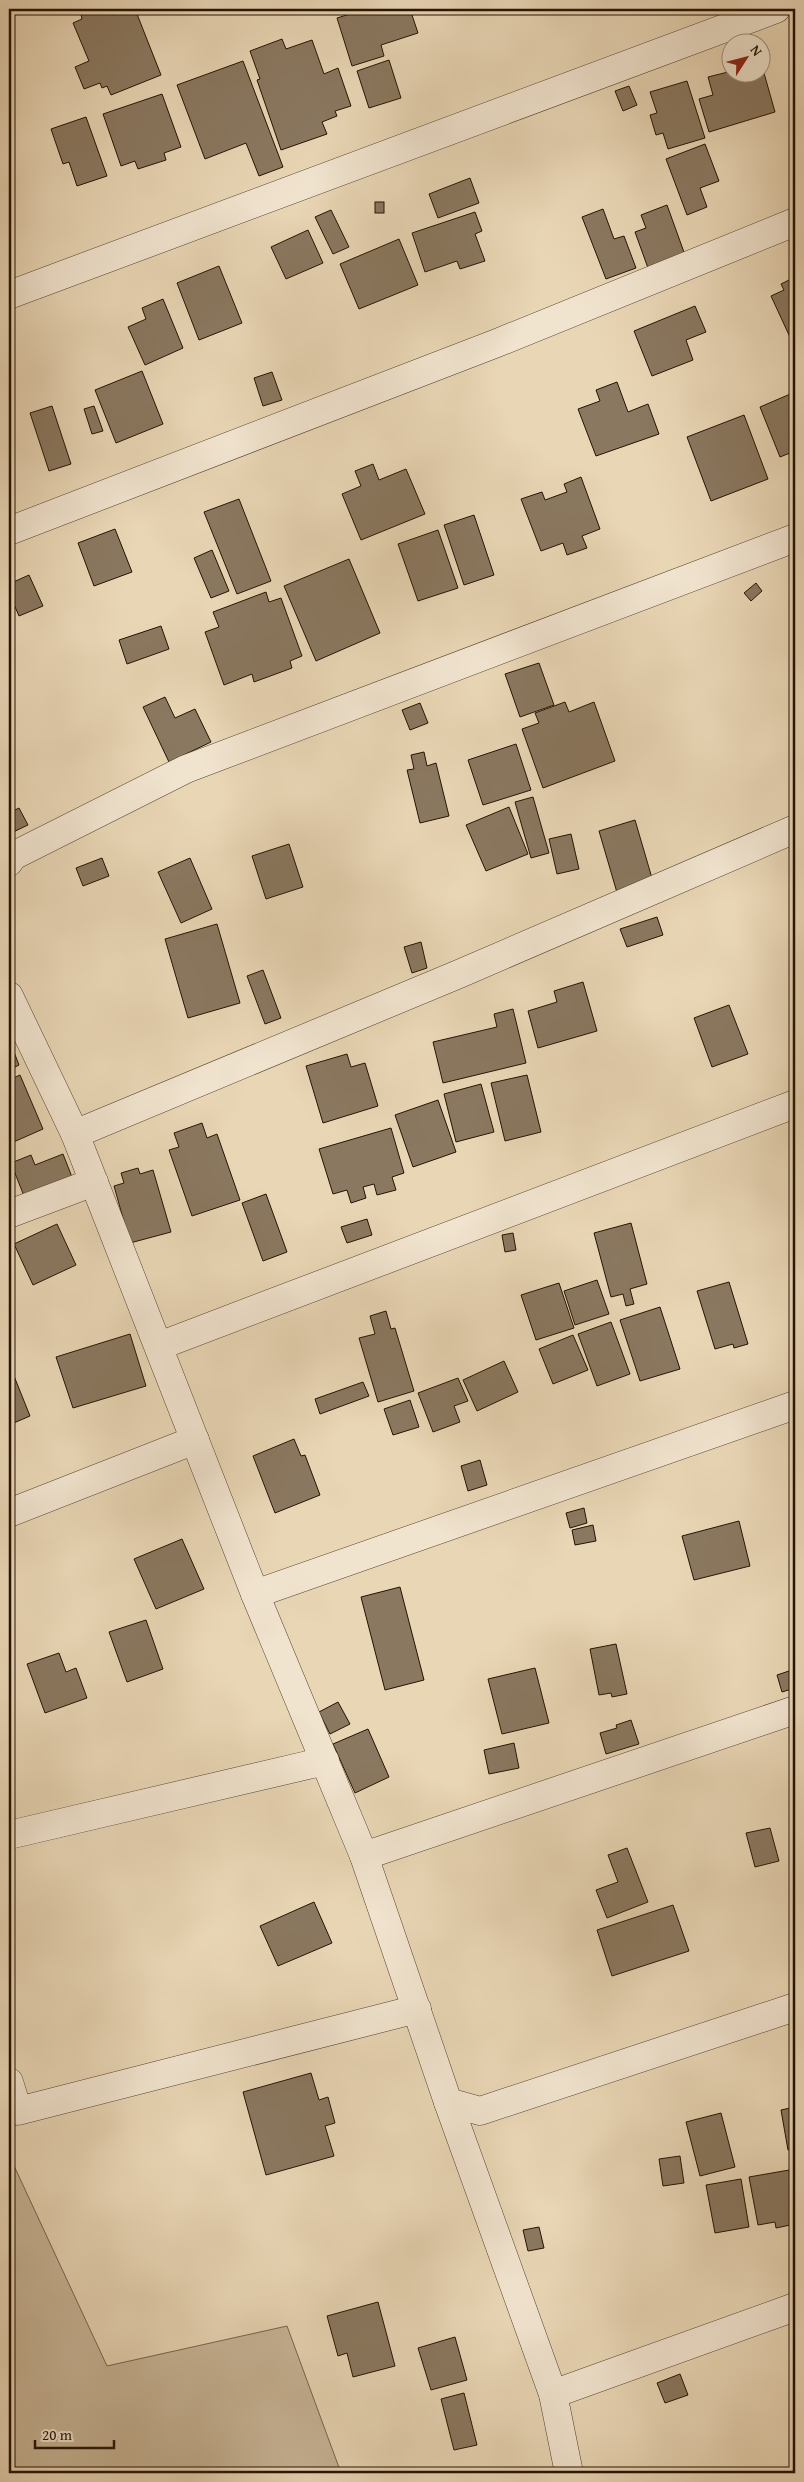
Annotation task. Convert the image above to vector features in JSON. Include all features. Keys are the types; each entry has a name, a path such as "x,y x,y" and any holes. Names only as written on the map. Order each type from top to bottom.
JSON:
{"street":[{"path":"9,295 776,9"},
{"path":"9,531 497,343 795,222"},
{"path":"9,862 13,856 186,768 795,538"},
{"path":"75,1134 459,974 795,829"},
{"path":"9,996 75,1134 255,1594 364,1856 448,2102 553,2394 569,2473"},
{"path":"159,1346 795,1104"},
{"path":"9,1214 94,1182"},
{"path":"255,1594 795,1405"},
{"path":"9,1513 195,1440"},
{"path":"364,1856 795,1710"},
{"path":"9,1835 325,1761"},
{"path":"448,2102 480,2111 795,2007"},
{"path":"9,2082 18,2110 416,2009"},
{"path":"553,2394 795,2307"}],"shaded area":[{"path":"9,2155 107,2366 287,2326 341,2473 9,2473"}],"building":[{"path":"94,9 111,9 113,15 135,9 161,75 111,95 107,86 102,88 100,83 84,89 75,67 89,61 73,23 82,19 81,14"},
{"path":"366,9 410,9 418,33 381,45 384,56 352,66 337,18"},
{"path":"282,39 286,49 312,40 324,74 338,68 351,106 335,111 337,116 322,122 327,134 281,150 257,80 260,79 250,51"},
{"path":"389,60 401,98 369,108 357,71"},
{"path":"243,61 283,167 259,176 246,143 205,159 177,85"},
{"path":"722,74 722,82 767,82 775,112 709,132 699,99 713,95 708,77"},
{"path":"687,81 705,138 668,149 663,133 656,135 650,115 657,113 650,92"},
{"path":"629,86 637,105 623,111 615,91"},
{"path":"162,94 181,147 164,153 166,160 138,169 135,161 121,166 103,114"},
{"path":"86,117 107,176 77,186 69,162 63,164 51,129"},
{"path":"705,144 719,181 700,188 707,207 687,215 666,159"},
{"path":"470,178 479,203 438,218 429,194"},
{"path":"375,202 384,202 384,213 375,213"},
{"path":"667,205 685,255 648,268 635,232 646,228 641,215"},
{"path":"603,209 614,239 624,236 636,268 606,279 582,217"},
{"path":"331,210 349,247 333,254 315,217"},
{"path":"475,212 482,231 475,234 485,261 460,269 457,261 425,272 412,233"},
{"path":"308,230 323,263 286,279 271,247"},
{"path":"399,239 418,285 359,309 340,264"},
{"path":"219,266 242,323 199,340 177,283"},
{"path":"795,277 795,348 771,296 784,290 781,284"},
{"path":"163,299 183,348 145,365 128,327 146,319 142,308"},
{"path":"695,306 706,332 686,340 693,360 652,376 634,331"},
{"path":"142,371 163,424 116,443 95,390"},
{"path":"272,372 282,400 263,406 254,378"},
{"path":"617,382 628,412 648,404 659,434 596,456 578,409 600,401 596,390"},
{"path":"795,392 795,451 780,457 760,407"},
{"path":"52,406 71,464 49,471 30,413"},
{"path":"94,406 103,431 92,434 84,409"},
{"path":"744,415 768,479 711,501 687,437"},
{"path":"373,464 379,480 406,469 425,514 361,540 342,494 361,486 355,471"},
{"path":"581,477 600,529 582,536 587,548 567,555 563,543 541,551 521,499 542,492 545,500 567,492 564,484"},
{"path":"239,499 271,581 237,594 204,512"},
{"path":"474,515 494,575 464,585 444,525"},
{"path":"115,529 132,572 94,586 78,543"},
{"path":"438,530 458,588 418,601 398,544"},
{"path":"212,550 229,591 211,598 194,558"},
{"path":"349,559 380,633 316,661 284,586"},
{"path":"29,575 43,606 19,616 9,593 9,584"},
{"path":"756,583 762,591 751,601 744,593"},
{"path":"266,592 269,602 281,598 302,656 290,661 292,668 254,682 252,674 224,685 205,632 219,627 213,612"},
{"path":"161,626 169,649 127,664 119,640"},
{"path":"539,663 554,705 520,717 505,674"},
{"path":"165,697 175,718 195,709 211,742 169,762 143,707"},
{"path":"565,702 569,712 594,702 615,761 543,788 522,729 539,723 535,713"},
{"path":"420,703 428,723 410,730 402,710"},
{"path":"516,744 531,790 483,805 468,760"},
{"path":"424,752 427,766 436,763 449,816 420,823 407,770 414,769 411,755"},
{"path":"533,797 549,853 531,858 515,802"},
{"path":"509,807 528,854 486,871 466,825"},
{"path":"19,808 28,825 9,834 9,813"},
{"path":"635,820 654,885 618,896 599,831"},
{"path":"571,834 579,869 557,874 549,839"},
{"path":"289,844 303,887 266,899 252,856"},
{"path":"102,858 109,876 83,886 76,868"},
{"path":"190,858 212,909 181,923 158,872"},
{"path":"657,917 663,935 627,947 620,929"},
{"path":"217,924 240,1003 188,1018 165,939"},
{"path":"421,942 427,968 412,973 404,947"},
{"path":"263,970 281,1018 265,1024 247,976"},
{"path":"583,982 597,1031 538,1048 528,1011 557,1002 554,991"},
{"path":"729,1005 748,1054 712,1067 694,1018"},
{"path":"513,1009 526,1063 443,1083 433,1042 497,1027 494,1014"},
{"path":"9,1039 19,1065 9,1070"},
{"path":"347,1054 351,1067 365,1063 378,1106 323,1123 306,1066"},
{"path":"20,1075 43,1129 9,1144 9,1080"},
{"path":"527,1075 541,1132 505,1141 491,1083"},
{"path":"481,1084 494,1132 456,1142 444,1094"},
{"path":"438,1100 456,1152 413,1167 395,1115"},
{"path":"202,1123 207,1138 217,1134 240,1200 192,1216 169,1150 179,1147 174,1133"},
{"path":"391,1128 404,1173 392,1177 396,1190 377,1195 374,1184 363,1187 366,1198 351,1203 347,1190 333,1194 319,1149"},
{"path":"63,1154 72,1177 24,1196 11,1163 31,1155 35,1165"},
{"path":"138,1168 140,1174 153,1170 171,1232 130,1243 114,1186 124,1183 121,1173"},
{"path":"266,1194 287,1252 263,1261 242,1203"},
{"path":"367,1219 372,1235 347,1243 341,1227"},
{"path":"631,1223 647,1284 630,1289 634,1304 626,1306 623,1294 611,1297 594,1233"},
{"path":"57,1224 76,1265 33,1285 14,1244"},
{"path":"513,1233 516,1250 505,1252 502,1235"},
{"path":"597,1280 609,1314 575,1325 564,1291"},
{"path":"729,1282 748,1344 734,1348 733,1344 715,1349 697,1291"},
{"path":"559,1283 574,1328 536,1340 521,1295"},
{"path":"660,1307 680,1369 640,1381 620,1320"},
{"path":"386,1311 391,1329 395,1328 414,1391 378,1402 359,1338 375,1334 370,1316"},
{"path":"611,1322 630,1374 597,1386 578,1334"},
{"path":"130,1334 146,1386 73,1408 56,1357"},
{"path":"573,1335 588,1370 553,1384 539,1349"},
{"path":"504,1361 518,1392 477,1411 463,1380"},
{"path":"12,1371 30,1416 9,1425 9,1372"},
{"path":"458,1378 468,1401 454,1406 460,1422 433,1432 418,1393"},
{"path":"363,1382 369,1396 320,1414 315,1399"},
{"path":"410,1400 419,1427 393,1435 384,1409"},
{"path":"294,1439 301,1456 305,1455 320,1495 275,1513 253,1456"},
{"path":"480,1460 487,1485 468,1491 461,1466"},
{"path":"584,1508 587,1523 570,1528 566,1513"},
{"path":"739,1521 750,1566 694,1580 682,1536"},
{"path":"593,1525 596,1541 575,1545 572,1530"},
{"path":"182,1539 204,1589 156,1609 134,1559"},
{"path":"400,1587 424,1680 385,1690 361,1597"},
{"path":"146,1620 163,1669 127,1682 109,1632"},
{"path":"616,1644 627,1694 612,1697 611,1693 599,1695 590,1649"},
{"path":"59,1653 66,1672 76,1668 87,1698 45,1713 27,1664"},
{"path":"535,1668 549,1723 502,1734 488,1679"},
{"path":"795,1669 795,1688 782,1692 777,1675"},
{"path":"338,1702 350,1724 330,1734 319,1712"},
{"path":"631,1720 639,1744 606,1754 600,1733 617,1728 616,1725"},
{"path":"368,1729 389,1777 355,1793 333,1744"},
{"path":"514,1743 519,1768 489,1774 484,1750"},
{"path":"770,1828 779,1861 755,1867 746,1833"},
{"path":"627,1848 648,1902 607,1918 596,1890 618,1882 608,1855"},
{"path":"314,1902 332,1943 278,1966 260,1926"},
{"path":"673,1905 689,1951 612,1976 597,1930"},
{"path":"311,2073 319,2100 328,2097 335,2123 325,2126 334,2156 266,2175 243,2092"},
{"path":"795,2107 795,2149 788,2150 781,2110"},
{"path":"721,2113 735,2167 700,2176 686,2122"},
{"path":"680,2156 684,2183 663,2186 659,2159"},
{"path":"795,2169 795,2224 776,2228 775,2222 758,2225 749,2177"},
{"path":"741,2179 749,2227 715,2233 706,2185"},
{"path":"539,2227 544,2248 528,2251 523,2230"},
{"path":"378,2302 395,2366 353,2377 347,2353 338,2356 327,2316"},
{"path":"455,2337 467,2380 431,2390 418,2348"},
{"path":"680,2374 688,2395 665,2403 657,2383"},
{"path":"464,2393 477,2445 454,2450 441,2399"}]}
